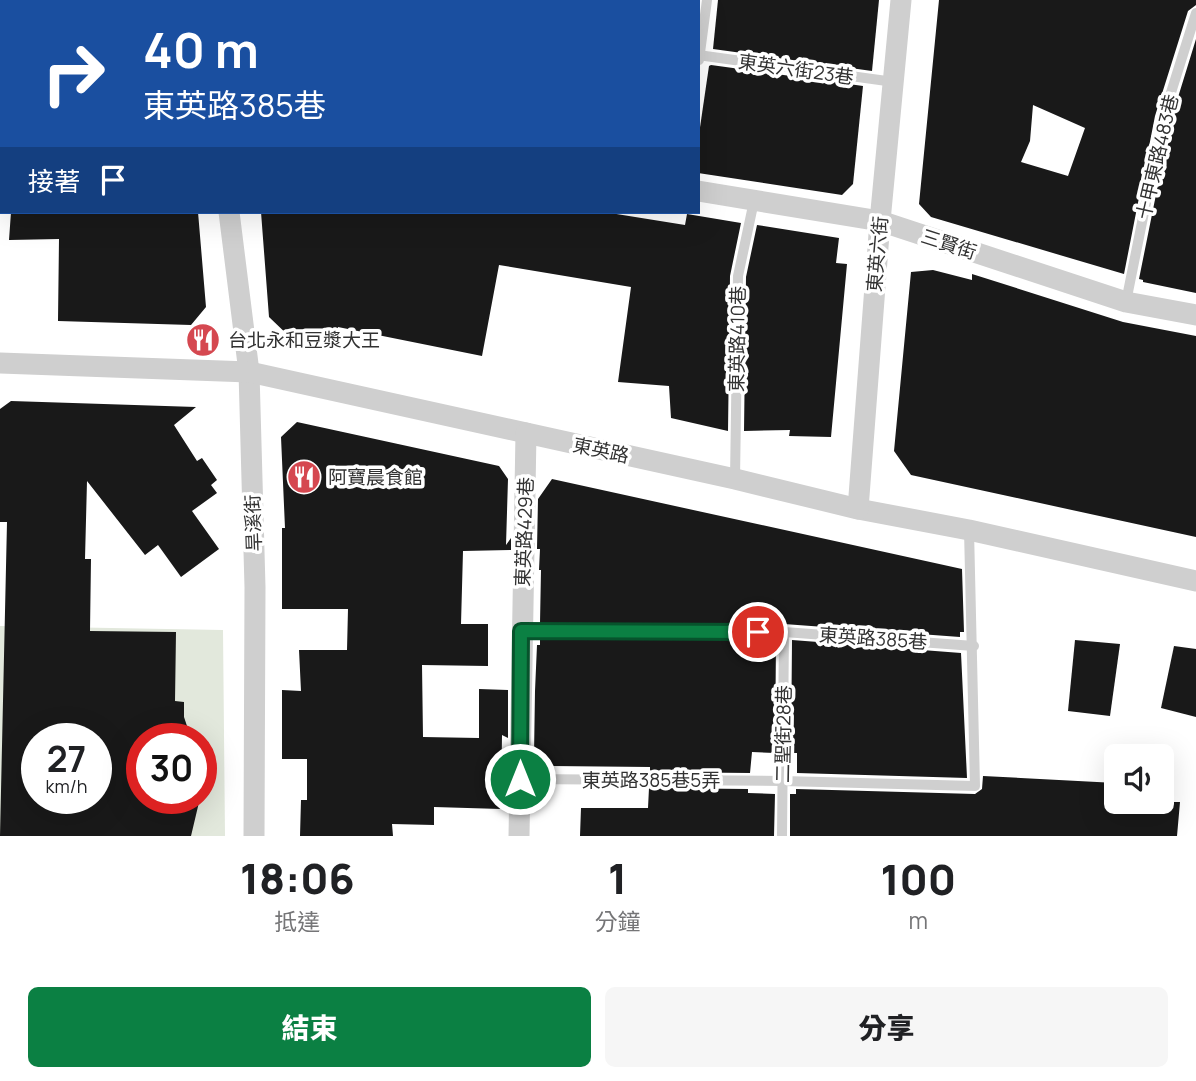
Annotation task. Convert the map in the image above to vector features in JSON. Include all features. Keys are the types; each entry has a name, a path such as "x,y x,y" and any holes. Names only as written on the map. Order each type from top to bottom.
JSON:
{"street":[{"name":"東英六街","path":"858,509 880,221 901,0"},
{"name":"三賢街","path":"700,191 880,221 1126,302 1196,315"},
{"name":"旱溪街","path":"229,214 249,372 255,587 254,836"},
{"name":"東英路","path":"0,363 249,372 735,479 858,509 969,530 1196,581"},
{"name":"東英路429巷","path":"519,836 526,433"}],"lane":[{"path":"700,52 708,0"},
{"name":"十甲東路483巷","path":"1126,302 1163,118 1196,13"},
{"name":"東英六街23巷","path":"700,58 894,82"},
{"name":"東英路410巷","path":"735,479 738,276 754,201"},
{"path":"783,781 975,786 974,646 969,530"},
{"name":"東英路385巷","path":"521,631 784,632 974,646"},
{"name":"二聖街28巷","path":"782,836 784,632"},
{"name":"東英路385巷5弄","path":"520,779 783,781"}],"shaded area":[{"path":"0,626 223,630 225,836 0,836"}],"building":[{"path":"718,0 879,0 872,71 713,49"},
{"path":"939,0 1196,0 1196,5 1188,11 1155,116 1124,274 931,217 919,204","holes":["1033,105 1085,128 1068,176 1021,162 1030,141"]},
{"path":"1196,39 1196,293 1139,279 1171,120"},
{"path":"709,66 863,86 853,184 842,195 700,173 700,127"},
{"path":"11,214 198,214 206,307 191,325 58,321 59,239 9,240"},
{"path":"261,214 616,214 685,225 687,214 741,223 730,276 728,431 671,418 669,386 618,382 631,287 499,265 482,356 338,327 335,346 293,340 269,317"},
{"path":"757,225 839,238 836,263 847,264 831,437 789,436 790,430 744,431 746,277"},
{"path":"933,270 972,280 972,274 1123,322 1196,336 1196,537 911,475 894,451 911,272"},
{"path":"11,401 196,407 174,425 197,461 202,458 217,480 211,485 217,493 192,511 219,549 181,577 158,545 145,555 87,481 85,559 91,559 90,631 176,632 175,701 184,702 186,723 126,723 126,814 196,814 191,836 0,836 7,522 0,522 0,409"},
{"path":"297,422 499,466 508,479 506,545 511,538 511,550 463,551 461,624 488,624 488,666 422,665 423,737 479,738 479,689 508,690 508,738 502,735 501,809 434,807 434,825 392,824 393,836 300,836 301,800 307,800 307,759 282,759 282,690 301,691 299,650 347,650 348,609 282,609 282,528 285,528 281,437"},
{"path":"552,479 962,569 964,632 960,632 960,637 784,624 540,623 538,499"},
{"path":"540,639 776,640 775,753 752,752 750,773 650,772 650,767 551,766 534,755 537,645 540,645"},
{"path":"792,640 961,653 967,778 797,773 797,753 791,753"},
{"path":"1075,640 1120,644 1110,716 1068,711"},
{"path":"1174,646 1196,649 1196,717 1161,708"},
{"path":"983,776 1104,782 1104,814 1174,814 1174,802 1180,802 1177,836 790,836 790,794 796,794 796,789 975,794 982,789"},
{"path":"649,788 748,789 748,793 775,794 774,836 580,836 581,808 648,808"}],"place":[{"name":"台北永和豆漿大王","path":"203,340"},
{"name":"阿寶晨食館","path":"304,477"}],"route":[{"path":"520,779 521,631 758,632"}]}
